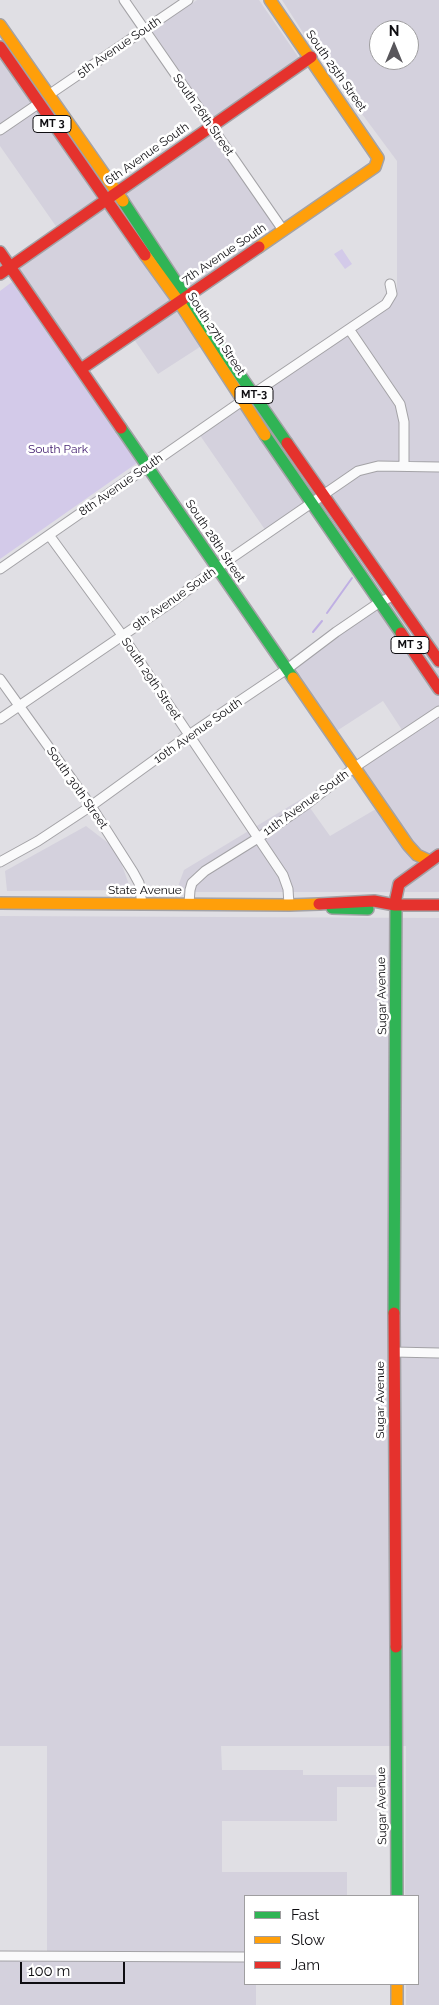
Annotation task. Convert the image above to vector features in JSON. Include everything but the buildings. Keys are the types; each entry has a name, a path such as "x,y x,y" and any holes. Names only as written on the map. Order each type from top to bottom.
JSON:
{"main road":[{"name":"South 25th Street","path":"270,0 311,57 378,158"},
{"name":"South 27th Street","path":"0,25 118,192 242,401 439,689"},
{"name":"South 27th Street","path":"0,47 106,200 253,394 439,661"},
{"name":"6th Avenue South","path":"0,274 311,57"},
{"name":"7th Avenue South","path":"81,370 375,167 378,158"},
{"name":"South 28th Street","path":"0,252 408,845 422,858 434,858"},
{"name":"South 28th Street","path":"408,845 413,859 412,873"},
{"path":"394,905 398,886 412,873 434,858"},
{"name":"State Avenue","path":"0,903 289,905 347,909 380,908 394,905 439,905"},
{"name":"Sugar Avenue","path":"394,905 396,999 394,1352 397,1895"},
{"path":"396,2005 397,1985"}],"street":[{"name":"South 26th Street","path":"124,0 283,230"},
{"name":"5th Avenue South","path":"50,94 188,0"},
{"path":"0,130 38,104"},
{"path":"253,394 389,302 392,294 390,284"},
{"path":"349,329 400,404 404,422 404,466"},
{"name":"8th Avenue South","path":"0,569 242,401"},
{"name":"9th Avenue South","path":"0,719 358,472 367,468 439,467"},
{"name":"South 29th Street","path":"49,535 122,636 258,838 286,882 289,905"},
{"name":"10th Avenue South","path":"0,862 38,841 91,806 189,735 288,669 336,632 380,602 393,596"},
{"name":"South 30th Street","path":"0,678 91,806 133,872 138,884 142,904"},
{"name":"11th Avenue South","path":"189,904 190,890 197,878 258,838 307,804 355,767 439,711"},
{"path":"394,1352 439,1353"},
{"path":"0,1956 244,1957"}],"shaded area":[{"path":"197,0 259,0 299,58 212,118 152,31"},
{"path":"282,0 439,0 439,892 176,892 184,870 303,798 330,836 381,806 355,767 404,733 383,701 332,734 287,669 380,602 312,503 268,534 197,431 397,297 397,161 313,48"},
{"path":"0,45 107,199 211,127 283,230 179,302 206,343 158,374 131,335 81,369 10,267 60,232 0,146"},
{"path":"86,826 116,849 131,890 7,891 5,871"},
{"path":"0,916 439,918 439,2005 406,2005 406,1985 419,1985 419,1895 405,1895 406,1746 221,1746 222,1770 303,1770 303,1775 390,1775 392,1787 337,1787 337,1821 222,1821 222,1872 347,1872 347,1895 244,1895 244,1952 47,1951 47,1746 0,1746"},
{"path":"0,1959 244,1960 244,1985 256,1985 256,2005 0,2005"}],"green space":[{"path":"342,249 352,264 345,269 334,254"},
{"name":"South Park","path":"12,282 137,463 0,559 0,291"}],"waterway":[{"path":"327,613 352,578"},
{"path":"313,632 322,621"}],"traffic: fast":[{"path":"123,201 186,297 287,443"},
{"path":"121,428 293,678"},
{"path":"265,435 401,633"},
{"path":"394,1313 396,898"},
{"path":"332,908 368,909"},
{"path":"396,1647 397,1895"}],"traffic: slow":[{"path":"259,247 375,167 378,158 270,0"},
{"path":"0,25 123,201"},
{"path":"145,255 179,302 265,435"},
{"path":"293,678 408,845 417,855 430,861"},
{"path":"0,903 319,904"},
{"path":"397,1985 397,2005"}],"traffic: jam":[{"path":"0,47 145,255"},
{"path":"0,274 311,57"},
{"path":"81,369 259,247"},
{"path":"0,252 121,428"},
{"path":"287,443 439,661"},
{"path":"401,633 439,689"},
{"path":"396,898 399,884 439,855"},
{"path":"319,904 374,901 395,905 439,905"},
{"path":"394,1313 396,1647"}]}
